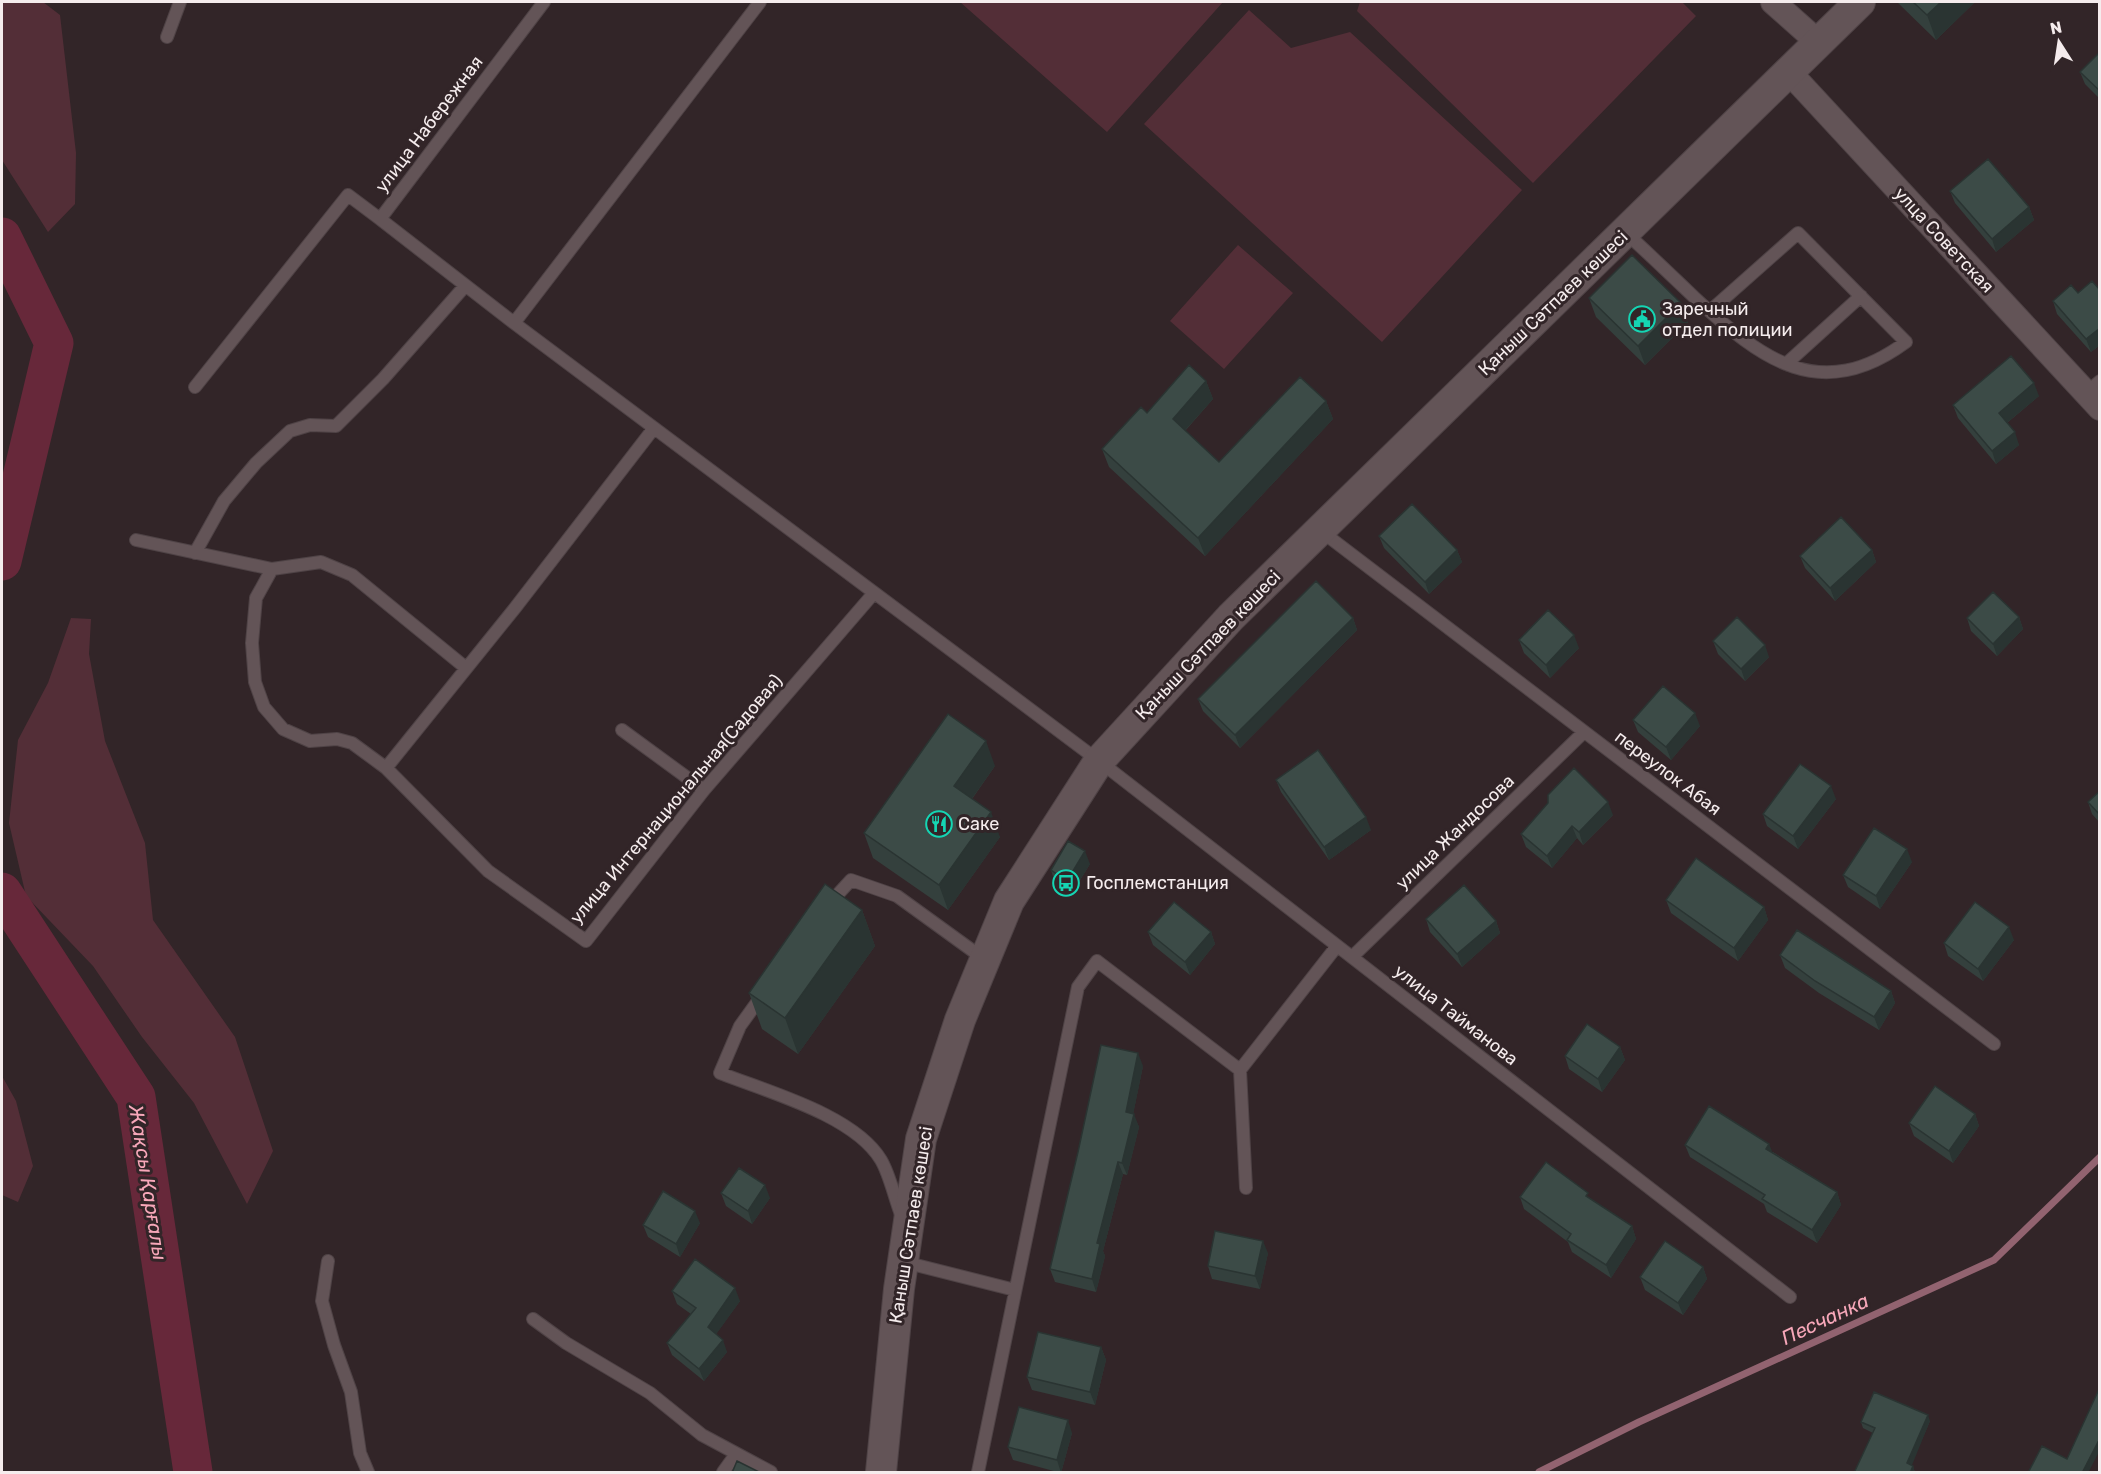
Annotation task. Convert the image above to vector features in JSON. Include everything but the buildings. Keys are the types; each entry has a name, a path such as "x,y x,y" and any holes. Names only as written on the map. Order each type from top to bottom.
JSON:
{"street":[{"path":"1773,2 1818,42"},
{"name":"Қаныш Сәтпаев көшесі","path":"881,1473 903,1261 921,1139 960,1020 1010,901 1099,761 1231,617 1860,2"},
{"name":"улца Советская","path":"1790,72 2095,394"}],"lane":[{"path":"167,37 180,2"},
{"name":"улица Набережная","path":"544,2 380,219 465,286 874,593"},
{"path":"514,323 760,2"},
{"path":"195,387 348,195 380,219"},
{"path":"1625,232 1710,311 1737,335 1760,351 1786,364 1809,371 1835,373 1855,369 1886,357 1906,342 1798,233 1710,311"},
{"path":"195,553 224,501 256,463 290,431 310,425 336,426 383,379 465,286"},
{"path":"1786,364 1861,296"},
{"path":"273,569 256,598 252,643 255,682 264,708 284,729 310,741 337,739 352,743 386,768 654,428"},
{"name":"переулок Абая","path":"1320,531 1995,1044"},
{"path":"136,540 273,569 321,562 352,575 466,668"},
{"name":"улица Тайманова","path":"874,593 1099,761 1790,1297"},
{"name":"улица Интернациональная(Садовая)","path":"386,768 488,871 586,941 704,790 874,593"},
{"path":"622,730 704,790"},
{"name":"улица Жандосова","path":"1352,957 1584,732"},
{"path":"817,919 852,880 897,896 985,960"},
{"path":"1246,1188 1240,1070 1337,946"},
{"path":"978,1473 1078,987 1097,961 1240,1070"},
{"path":"768,987 740,1026 720,1073 818,1111 859,1134 881,1160 907,1232"},
{"path":"328,1261 322,1301 334,1345 351,1392 360,1453 368,1473"},
{"path":"903,1261 1015,1290"},
{"path":"533,1318 566,1343 650,1393 702,1435 771,1473"},
{"path":"723,1473 736,1454"}],"shaded area":[{"path":"2,2 43,2 60,15 76,153 75,204 48,232 2,160"},
{"path":"960,2 1223,2 1107,132"},
{"path":"1360,2 1682,2 1696,16 1533,183 1357,11"},
{"path":"1249,10 1291,48 1350,32 1522,190 1382,342 1144,124"},
{"path":"1238,245 1293,293 1224,369 1170,321"},
{"path":"71,618 91,619 89,654 105,741 145,843 153,920 235,1037 273,1151 247,1204 194,1103 142,1037 93,966 26,896 9,823 18,740 48,683"},
{"path":"2,1076 16,1101 33,1166 18,1202 2,1195"}],"waterway":[{"name":"Жақсы Қарғалы","path":"2,237 54,343 2,561"},
{"name":"Жақсы Қарғалы","path":"2,892 136,1097 193,1472"},
{"name":"Песчанка","path":"1539,1472 1639,1422 1994,1260 2100,1157"}],"place":[{"name":"Заречный отдел полиции","path":"1642,319"},
{"name":"Саке","path":"939,824"},
{"name":"Госплемстанция","path":"1066,883"}]}
